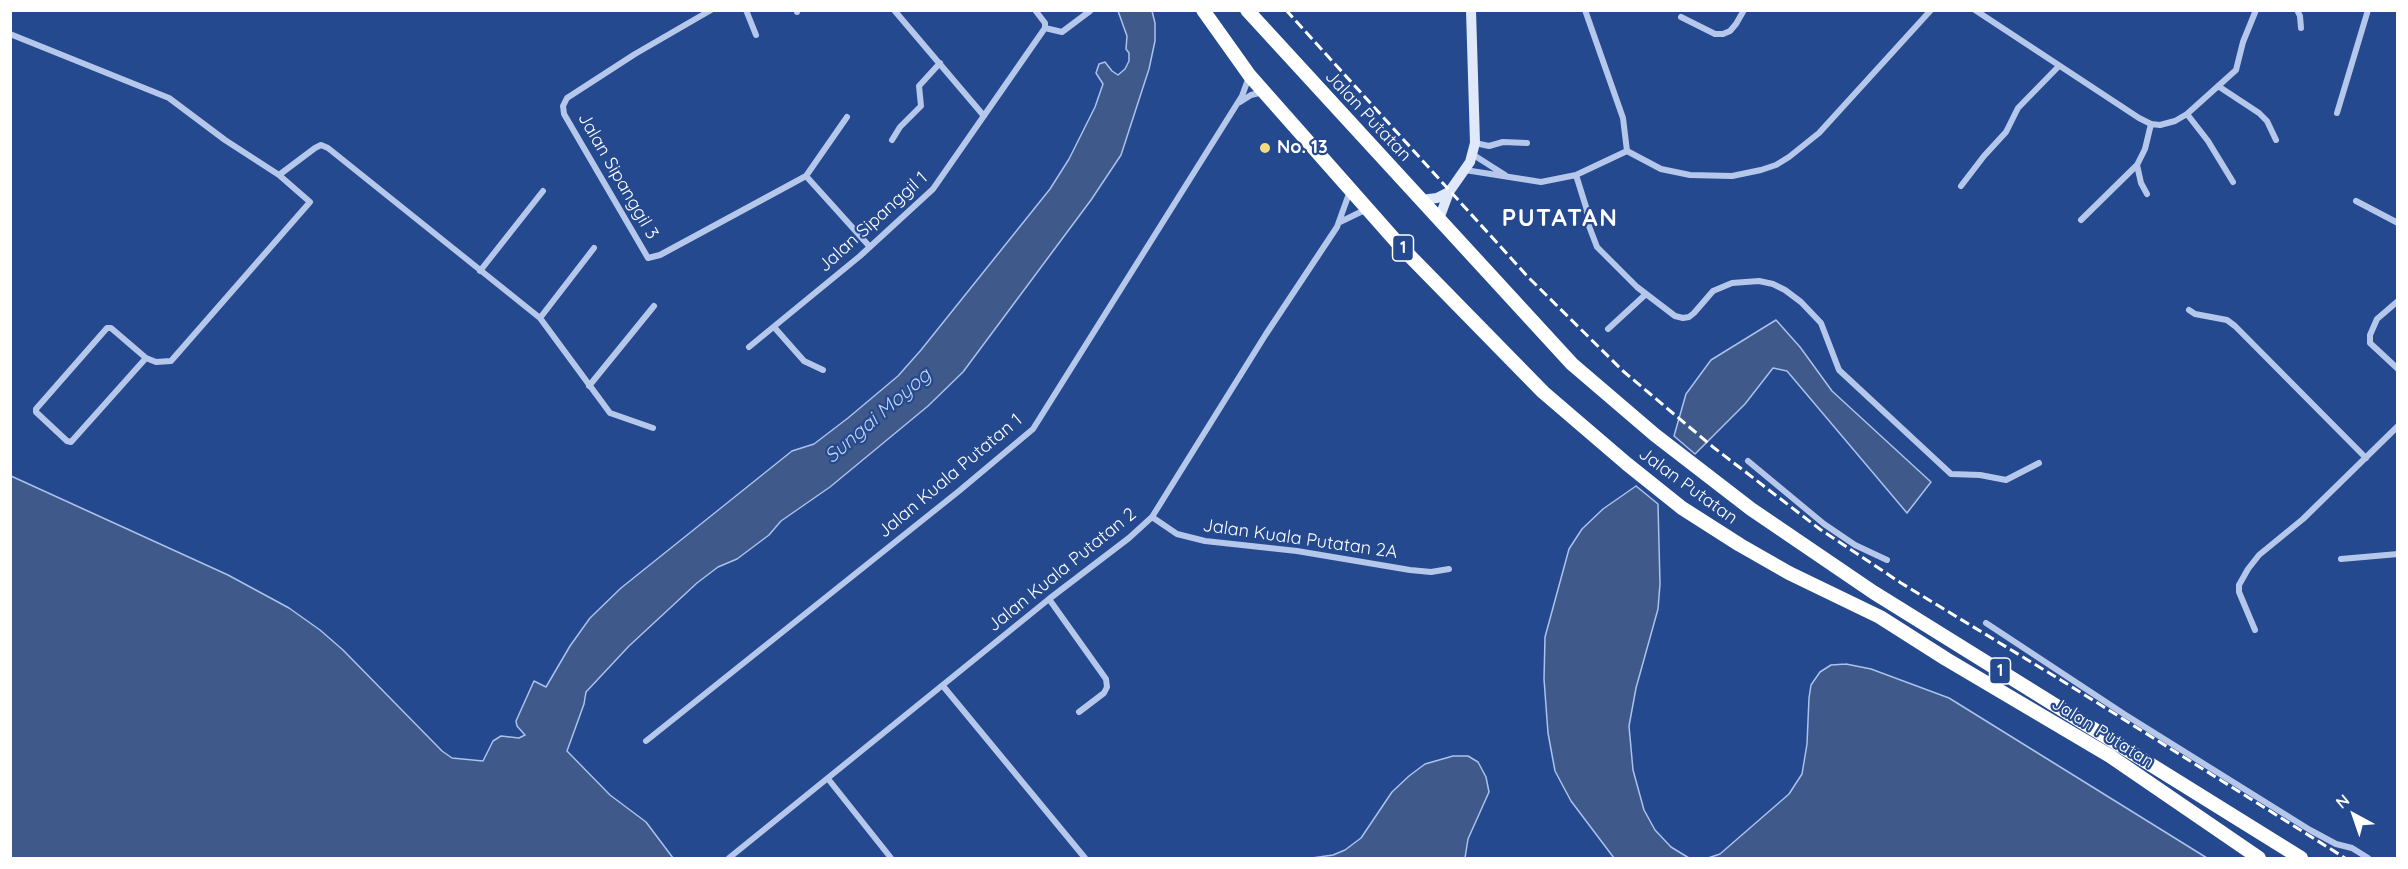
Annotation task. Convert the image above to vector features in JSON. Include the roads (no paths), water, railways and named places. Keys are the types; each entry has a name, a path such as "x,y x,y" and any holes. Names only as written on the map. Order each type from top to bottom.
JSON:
{"highway":[{"name":"Jalan Putatan","path":"1203,10 1250,76 1367,209 1521,371 1627,464 1682,507 1763,559 1880,617 1946,659 2110,756 2259,858"},
{"name":"Jalan Putatan","path":"1247,10 1572,364 1655,435 1808,548 1940,635 2086,723 2301,858"},
{"path":"1940,635 1948,645 1946,659"},
{"path":"2086,723 2085,729 2110,756"}],"street":[{"name":"Jalan Sipanggil 3","path":"711,10 635,54 567,98 563,106 564,114 648,258 660,255 806,176"},
{"path":"746,10 756,35"},
{"path":"894,10 984,116"},
{"path":"1035,10 1046,28 1062,32 1090,11"},
{"path":"1439,219 1449,192 1466,170 1474,149 1471,10"},
{"path":"1585,10 1623,118 1627,151"},
{"path":"1681,17 1716,34 1723,34 1737,24 1744,10"},
{"path":"1627,151 1661,169 1690,175 1732,176 1776,165 1820,133 1931,10"},
{"path":"1975,10 2058,67 2151,124 2166,124 2187,114 2236,70 2243,42 2256,10"},
{"path":"2297,10 2301,28"},
{"path":"2337,113 2368,10"},
{"name":"Jalan Sipanggil 1","path":"749,347 870,248 933,189 1046,28"},
{"path":"10,34 169,98 225,140 279,175 310,202 171,361 156,362 146,358 111,328 107,328 36,409 36,412 67,441 71,442 146,358"},
{"path":"892,140 900,127 921,106 919,86 939,63"},
{"path":"1961,186 1983,156 2006,132 2018,108 2058,67"},
{"name":"Jalan Kuala Putatan 1","path":"646,741 968,484 1033,429 1245,90 1250,76"},
{"path":"2218,87 2259,113 2267,121 2276,140"},
{"path":"1235,106 1251,95 1264,92"},
{"path":"2187,114 2208,141 2233,182"},
{"path":"847,117 806,176 870,248"},
{"path":"2081,220 2137,165 2145,149 2151,124"},
{"path":"1474,149 1503,142 1527,143"},
{"path":"279,175 315,147 321,145 328,148 540,318 610,413 653,428"},
{"path":"1474,149 1506,176"},
{"path":"1466,170 1506,176 1526,182 1541,182 1576,175 1627,151"},
{"path":"2137,165 2140,183 2147,194"},
{"path":"1576,175 1589,226 1597,247 1615,267 1675,316 1683,318 1694,314 1707,297 1723,286 1746,281 1773,284 1801,302 1821,323 1839,370 1951,474 1980,475 2006,480 2039,463"},
{"name":"Jalan Kuala Putatan 2","path":"729,858 829,780 1152,517 1266,334 1339,223 1350,190"},
{"path":"480,271 543,191"},
{"path":"1422,200 1437,198 1449,192"},
{"path":"2356,201 2397,223"},
{"path":"1339,223 1367,209"},
{"path":"540,318 594,248"},
{"path":"1608,329 1646,294"},
{"path":"2397,301 2377,319 2370,335 2370,343 2397,369"},
{"path":"590,386 654,306"},
{"path":"2189,310 2195,314 2227,320 2235,326 2366,458"},
{"path":"774,327 804,361 823,370"},
{"path":"2255,630 2239,592 2239,585 2248,569 2259,555 2302,519 2397,426"},
{"path":"1748,461 1824,524 1855,545 1887,560"},
{"name":"Jalan Kuala Putatan 2A","path":"1152,517 1177,534 1205,541 1297,551 1410,570 1431,572 1449,569"},
{"path":"2340,559 2397,554"},
{"path":"1049,599 1106,679 1107,687 1104,693 1079,712"},
{"path":"1986,623 2126,716 2310,830 2336,844 2352,848 2368,858"},
{"path":"943,686 1085,858"},
{"path":"829,780 891,858"}],"water":[{"name":"Sungai Moyog","path":"1118,11 1152,11 1155,23 1155,41 1149,69 1121,155 1091,200 963,372 928,406 830,487 781,521 769,535 737,559 718,567 697,583 629,646 586,692 567,751 610,795 646,822 673,858 11,858 11,476 228,575 289,608 343,650 442,751 452,758 483,761 493,741 501,736 519,738 525,735 517,726 516,721 534,681 546,687 570,646 590,618 621,588 792,451 814,444 848,418 898,376 921,350 1050,189 1069,159 1095,107 1103,84 1096,73 1099,64 1105,62 1118,75 1125,69 1129,61 1129,53 1126,49 1127,36"},
{"path":"1776,320 1800,347 1832,391 1931,482 1907,513 1787,371 1773,368 1745,404 1695,454 1674,436 1686,394 1711,360"},
{"path":"1636,486 1658,504 1660,584 1658,609 1636,688 1629,726 1633,770 1644,810 1655,830 1671,847 1689,858 1614,858 1571,801 1555,771 1548,733 1544,679 1545,637 1569,549 1582,529 1603,509"},
{"path":"1846,664 1871,669 1949,698 2207,858 1708,858 1720,854 1789,794 1802,774 1807,744 1811,685 1820,672 1831,665"},
{"path":"1453,756 1468,756 1478,762 1486,777 1489,792 1468,839 1465,858 1312,858 1333,855 1345,850 1361,838 1392,792 1409,776 1425,764"}],"railway":[{"path":"1286,10 1528,277 1623,371 1713,447 1821,530 1901,583 2345,858"}],"place":[{"name":"No. 13","path":"1265,148"}],"district":[{"name":"PUTATAN","path":"1560,219"}]}
